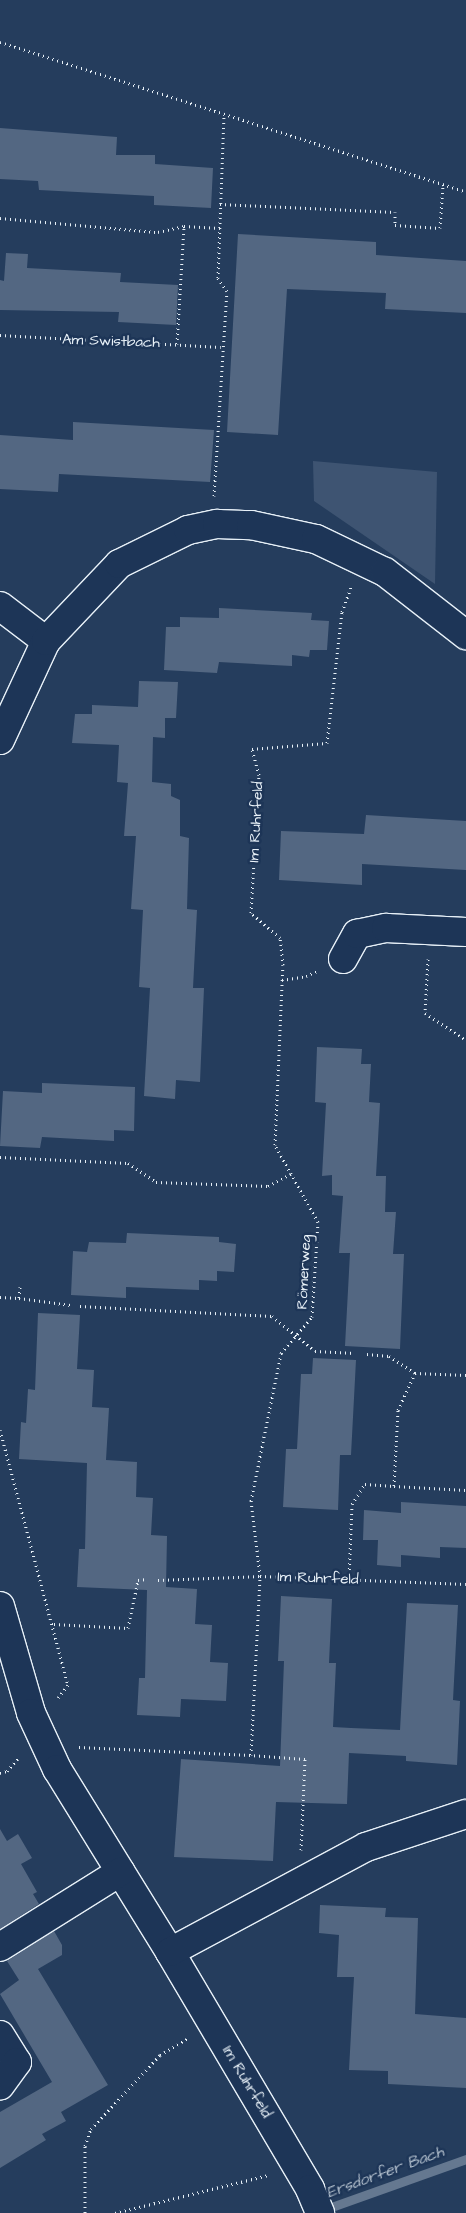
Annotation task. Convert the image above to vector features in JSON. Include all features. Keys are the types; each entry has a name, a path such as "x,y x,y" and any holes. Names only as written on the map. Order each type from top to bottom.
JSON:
{"street":[{"path":"0,740 46,641 119,564 188,530 217,524 251,525 316,539 386,572 466,635"},
{"path":"0,606 46,641"},
{"path":"343,959 356,934 386,928 466,932"},
{"name":"Im Ruhrfeld","path":"0,1606 31,1713 47,1748 120,1872 170,1952 309,2190"},
{"path":"170,1952 366,1847 466,1814"},
{"path":"0,1947 120,1872"},
{"path":"0,2035 17,2062 0,2085"}],"path":[{"path":"0,42 224,116 466,192"},
{"path":"217,524 213,495 221,347 227,291 218,278 224,116"},
{"path":"220,204 395,212 394,225 440,228 443,185"},
{"path":"0,218 158,232 184,226 220,228"},
{"path":"177,344 184,226"},
{"name":"Am Swistbach","path":"0,335 221,347"},
{"name":"Im Ruhrfeld","path":"283,965 280,938 251,913 259,775 252,749 327,743 342,612 360,560"},
{"path":"430,931 425,1013 466,1040"},
{"path":"282,980 306,976 343,959"},
{"name":"Römerweg","path":"260,1576 251,1501 281,1353 312,1317 318,1222 275,1145 283,965"},
{"path":"0,1157 128,1164 156,1182 268,1186 291,1174"},
{"path":"19,1298 20,1287"},
{"path":"0,1297 71,1305"},
{"path":"80,1306 272,1316 315,1352 355,1353"},
{"path":"367,1354 389,1356 415,1373 466,1375"},
{"path":"394,1486 398,1410 415,1373"},
{"path":"0,1430 54,1624 68,1685 50,1708 31,1713"},
{"path":"349,1579 352,1504 365,1484 466,1490"},
{"path":"158,1580 260,1576"},
{"name":"Im Ruhrfeld","path":"251,1755 260,1576 466,1584"},
{"path":"54,1624 128,1628 138,1580 147,1579"},
{"path":"47,1748 251,1755 305,1759 307,1766 302,1828 302,1882"},
{"path":"0,1773 7,1771"},
{"path":"85,2213 85,2146 91,2129 160,2055 211,2022"},
{"path":"115,2213 309,2190"}],"shaded area":[{"path":"313,461 437,472 435,584 314,501"}],"building":[{"path":"0,128 117,137 116,155 155,155 155,164 213,168 211,208 154,205 154,196 39,190 38,181 0,179"},
{"path":"238,234 376,242 376,255 466,261 466,313 385,309 386,293 287,289 278,435 227,432"},
{"path":"6,253 28,254 27,268 121,273 120,282 178,285 176,325 118,322 119,312 0,310 0,280 4,281"},
{"path":"73,422 214,430 210,482 59,474 58,492 0,489 0,435 73,440"},
{"path":"219,608 312,613 311,620 329,621 327,650 310,650 309,657 292,655 292,666 219,662 217,673 164,670 166,627 180,627 180,617 219,618"},
{"path":"139,681 178,682 176,718 165,718 165,738 153,737 152,782 171,784 171,796 180,800 180,836 189,838 187,909 197,910 193,988 204,988 200,1082 176,1080 175,1099 144,1096 150,988 139,987 143,910 131,909 136,836 124,836 128,783 117,782 119,745 72,743 75,714 92,714 92,705 138,707"},
{"path":"366,815 466,821 466,870 362,864 362,885 279,880 281,831 364,834"},
{"path":"317,1047 362,1049 361,1064 371,1064 369,1102 380,1103 376,1176 386,1176 385,1212 396,1212 393,1254 404,1254 400,1349 345,1346 350,1253 339,1253 343,1196 332,1195 332,1175 322,1176 326,1103 315,1102"},
{"path":"42,1083 135,1087 134,1131 114,1130 114,1141 42,1137 40,1148 0,1146 3,1091 42,1093"},
{"path":"127,1233 219,1237 219,1242 236,1244 234,1272 217,1271 217,1281 199,1280 199,1290 126,1287 126,1298 71,1295 73,1251 87,1252 89,1242 126,1243"},
{"path":"38,1313 80,1315 77,1369 94,1370 92,1407 109,1408 106,1460 137,1462 136,1497 153,1498 151,1535 167,1536 166,1587 197,1589 195,1624 212,1625 210,1662 228,1663 226,1701 181,1699 180,1717 137,1715 139,1678 145,1678 147,1590 77,1587 79,1549 85,1549 87,1463 19,1459 21,1422 26,1423 28,1389 35,1390"},
{"path":"313,1358 356,1360 351,1455 340,1455 338,1510 283,1507 286,1449 297,1449 301,1374 312,1374"},
{"path":"401,1502 466,1506 466,1548 440,1547 440,1558 401,1555 401,1567 377,1565 378,1540 363,1540 364,1510 401,1513"},
{"path":"281,1596 332,1599 329,1663 336,1663 333,1727 351,1728 400,1730 407,1603 458,1605 453,1700 460,1701 457,1765 406,1761 406,1756 349,1753 347,1804 276,1802 273,1861 174,1857 181,1759 280,1766 284,1661 278,1661"},
{"path":"0,1829 7,1841 18,1834 32,1858 21,1864 37,1892 33,1894 39,1904 0,1929"},
{"path":"320,1905 386,1908 385,1917 418,1918 415,2014 466,2018 466,2088 388,2084 388,2071 349,2070 354,1977 337,1977 339,1935 319,1933"},
{"path":"54,1931 62,1945 62,1955 38,1969 108,2085 61,2112 66,2121 42,2134 46,2140 0,2168 0,2112 52,2082 0,1994 19,1980 7,1961"}],"waterway":[{"name":"Ersdorfer Bach","path":"323,2210 466,2159"}]}
